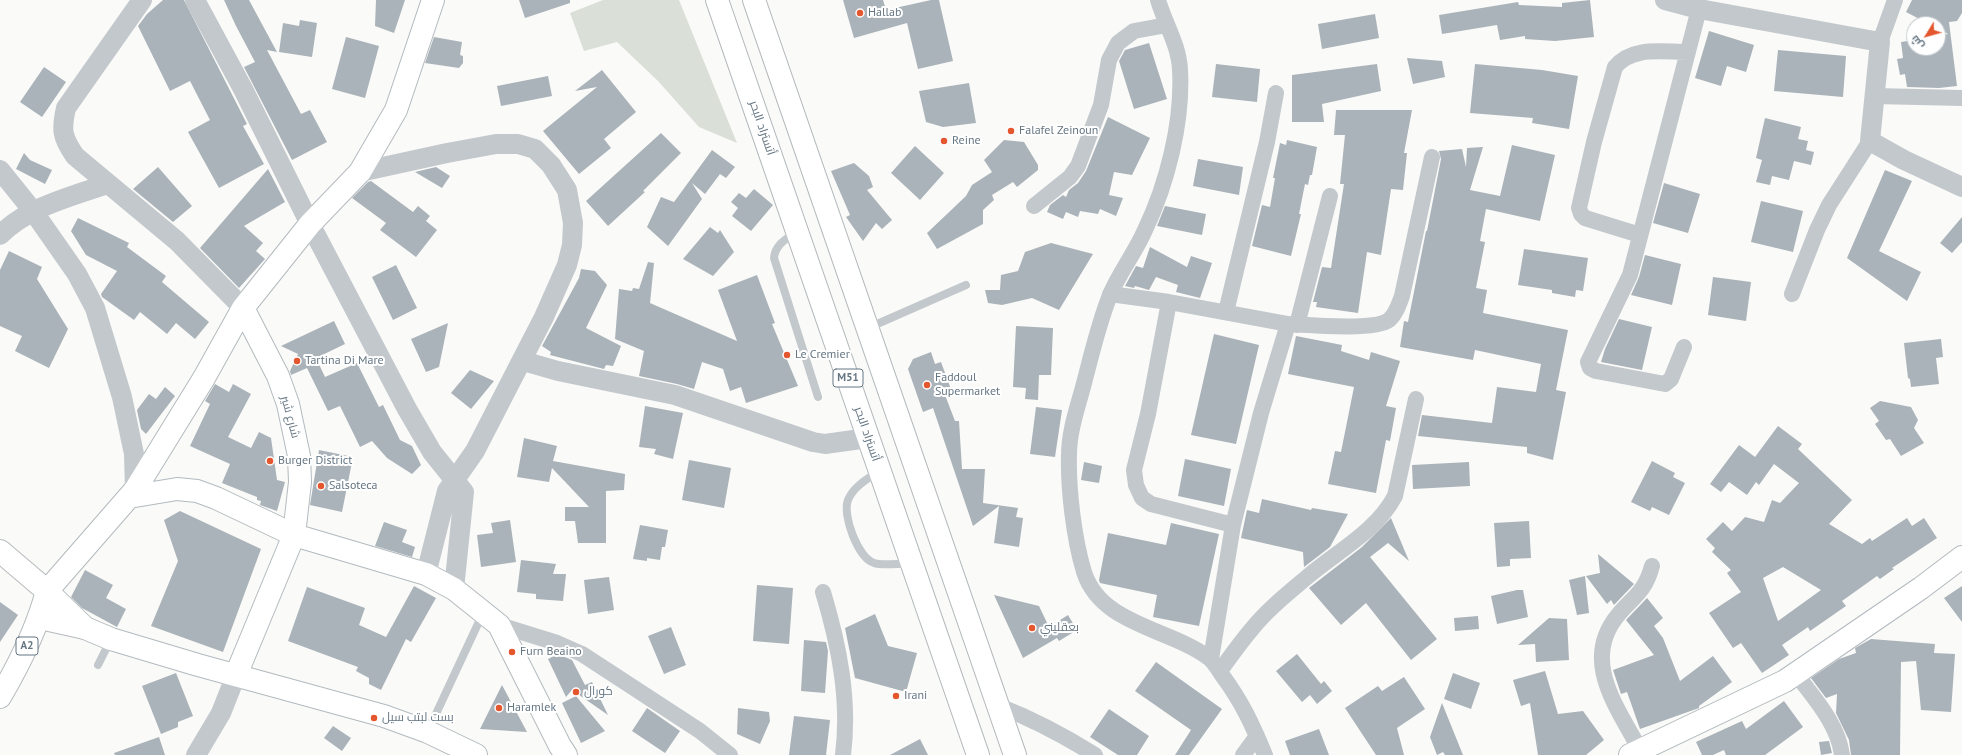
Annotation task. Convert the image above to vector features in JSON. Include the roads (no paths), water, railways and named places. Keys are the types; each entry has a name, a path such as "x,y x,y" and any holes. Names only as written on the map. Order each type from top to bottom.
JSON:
{"main road":[{"path":"47,591 132,493 204,378 243,308 310,224 360,172 396,110 432,0"},
{"name":"أتستراد البحر","path":"717,0 978,755"},
{"name":"M51","path":"754,0 999,706 1014,755"},
{"name":"شارع شير","path":"236,675 294,536 300,482 299,456 294,430 278,376 243,308"},
{"path":"132,493 177,489 197,491 216,498 294,536 426,574 454,589 491,619 561,752"},
{"path":"0,551 47,591 85,628"},
{"path":"1635,752 1796,674 1962,557"},
{"name":"A2","path":"0,697 16,670 40,618 47,591"},
{"path":"40,618 85,628 111,639 384,716 428,732 476,755"}],"street":[{"path":"142,0 66,108 62,126 66,143 75,156 177,241 243,308"},
{"path":"195,0 243,89 310,224 421,434 432,452 456,480 464,492 454,589"},
{"path":"1158,0 1177,49 1180,70 1177,124 1172,150 1157,202 1145,232 1110,294 1094,345 1072,427 1069,454 1071,496 1077,540 1084,572 1092,590 1106,606 1130,619 1190,646 1215,665 1246,709 1265,755"},
{"path":"1666,0 1699,9 1880,42"},
{"path":"1792,294 1817,230 1829,205 1870,141 1880,42 1895,0"},
{"path":"1684,347 1671,379 1665,384 1596,371 1590,368 1588,362 1630,275 1699,9"},
{"path":"1034,206 1061,185 1078,166 1101,106 1110,60 1118,43 1134,31 1167,25"},
{"path":"1640,235 1585,218 1581,214 1579,208 1594,142 1615,67 1622,59 1642,52 1687,52"},
{"path":"1226,312 1267,142 1276,93"},
{"path":"1874,96 1962,98"},
{"path":"1870,141 1904,160 1962,187"},
{"path":"360,172 496,144 518,144 535,149 551,165 567,190 573,223 572,245 567,266 560,283 523,361 506,389 475,451 456,480 446,491 426,574"},
{"path":"1110,294 1169,302 1292,324 1369,326 1389,320 1396,310 1402,296 1432,157"},
{"path":"0,170 33,211 77,274 95,308 122,397 134,454 132,493"},
{"path":"0,235 12,224 33,211 107,184"},
{"path":"1215,665 1233,525 1261,412 1292,324 1330,196"},
{"path":"1169,302 1148,414 1134,470 1136,485 1142,498 1151,504 1233,525"},
{"path":"523,361 558,371 674,395 813,442 825,444 868,438"},
{"path":"1215,665 1270,609 1308,576 1368,529 1389,508 1395,496 1416,399"},
{"path":"1635,752 1606,685 1600,658 1603,643 1609,628 1619,613 1645,586 1652,566"},
{"path":"823,592 839,653 844,684 845,728 843,755"},
{"path":"491,619 557,643 582,654 700,731 730,755"},
{"path":"1796,674 1828,719 1834,730 1842,755"},
{"path":"196,755 221,713 236,675"},
{"path":"999,706 1030,718 1057,731 1095,755"},
{"path":"1243,755 1257,736"}],"lane":[{"path":"798,231 781,242 774,258 818,397"},
{"path":"867,329 966,285"},
{"path":"879,470 854,489 847,501 847,517 862,553 873,563 912,564"},
{"path":"428,732 491,619"},
{"path":"98,665 111,639"}],"place":[{"name":"Hallab","path":"860,13"},
{"name":"Falafel Zeinoun","path":"1011,131"},
{"name":"Reine","path":"944,141"},
{"name":"Le Cremier","path":"787,355"},
{"name":"Tartina Di Mare","path":"297,361"},
{"name":"Faddoul Supermarket","path":"927,385"},
{"name":"Burger District","path":"270,461"},
{"name":"Salsoteca","path":"321,486"},
{"name":"بعقليني","path":"1032,628"},
{"name":"Furn Beaino","path":"512,652"},
{"name":"كورال","path":"576,692"},
{"name":"Irani","path":"896,696"},
{"name":"Haramlek","path":"499,708"},
{"name":"بست لبتب سيل","path":"374,718"}]}
